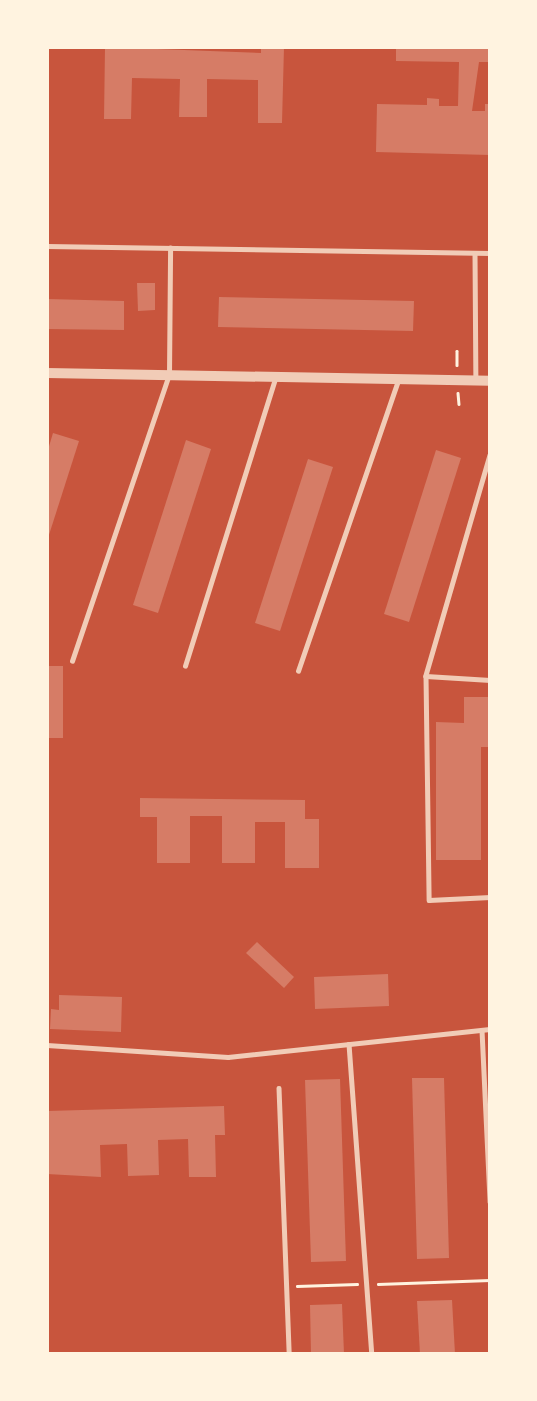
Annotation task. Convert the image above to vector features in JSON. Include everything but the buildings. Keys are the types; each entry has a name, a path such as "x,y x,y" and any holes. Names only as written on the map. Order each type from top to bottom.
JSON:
{"street":[{"path":"47,373 490,381"}],"lane":[{"path":"47,246 490,253"},
{"path":"72,661 169,375 170,248"},
{"path":"475,253 476,381"},
{"path":"185,666 275,377"},
{"path":"298,671 398,379"},
{"path":"490,455 426,677 429,900 490,897"},
{"path":"426,677 490,680"},
{"path":"47,1045 228,1057 490,1029"},
{"path":"482,1030 490,1202"},
{"path":"349,1044 372,1354"},
{"path":"279,1088 289,1354"}],"path":[{"path":"287,1287 490,1280"}]}
